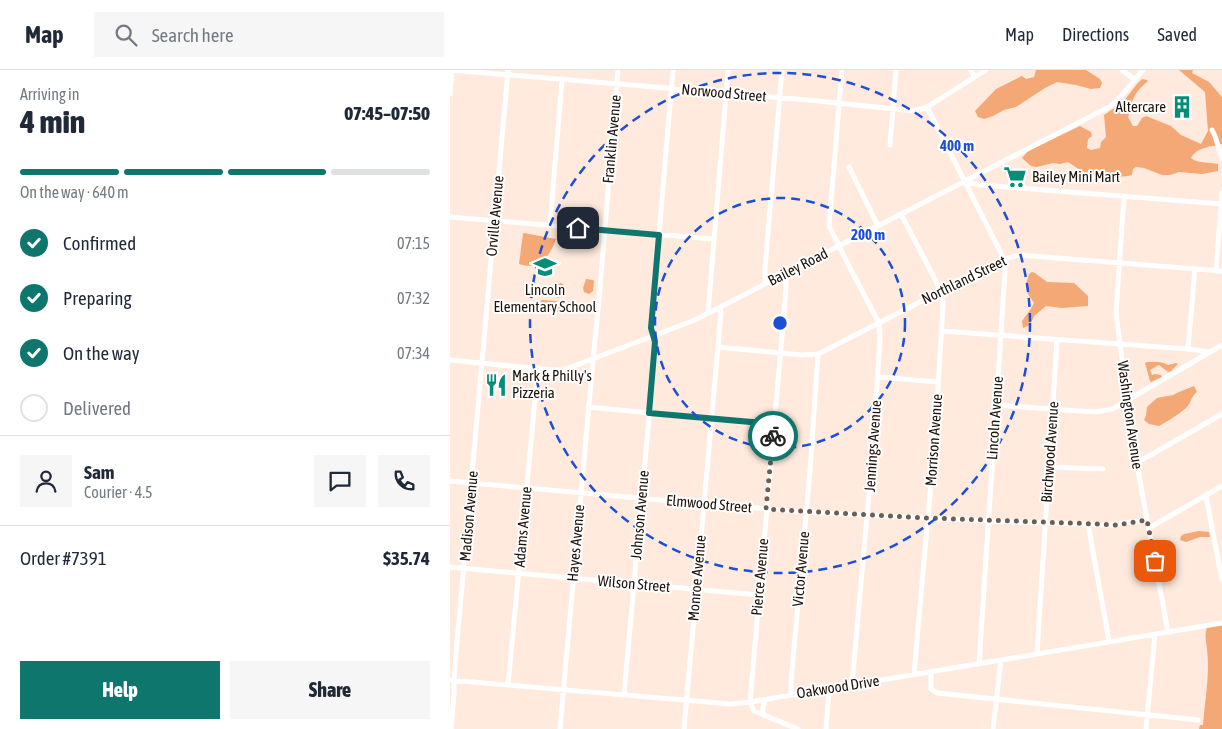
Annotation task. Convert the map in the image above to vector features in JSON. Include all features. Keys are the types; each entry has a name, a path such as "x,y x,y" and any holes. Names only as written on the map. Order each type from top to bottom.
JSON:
{"street":[{"name":"Norwood Street","path":"451,70 508,72 562,80 914,111 927,107 986,70"},
{"path":"450,94 451,70"},
{"name":"Franklin Avenue","path":"594,358 618,70"},
{"name":"Johnson Avenue","path":"624,695 655,342 651,328 673,70"},
{"path":"708,313 728,70"},
{"path":"765,284 782,70"},
{"name":"Jennings Avenue","path":"842,70 829,219 830,229 879,323 880,338 852,685"},
{"path":"890,145 896,70"},
{"path":"971,70 974,77"},
{"path":"1122,70 1134,79"},
{"name":"Bailey Road","path":"450,360 562,370 695,320 1109,107 1116,102 1134,79 1144,70"},
{"name":"Orville Avenue","path":"482,363 508,72"},
{"path":"550,225 562,80"},
{"name":"Lincoln Avenue","path":"927,107 1004,259 1005,272 979,664"},
{"path":"1212,130 1222,158"},
{"path":"849,167 878,226"},
{"path":"965,182 980,185 1222,204"},
{"path":"1219,271 1222,193"},
{"name":"Washington Avenue","path":"1124,196 1116,310 1126,401 1168,632"},
{"name":"Morrison Avenue","path":"901,214 941,291 943,305 928,518 914,674"},
{"path":"450,217 713,239"},
{"name":"Northland Street","path":"718,348 802,355 818,354 1004,259 1019,255 1219,271"},
{"path":"1188,349 1195,269"},
{"name":"Pierce Avenue","path":"750,702 786,273"},
{"name":"Monroe Avenue","path":"684,729 712,419 720,307"},
{"path":"942,331 1209,352"},
{"name":"Birchwood Avenue","path":"1037,654 1057,340"},
{"path":"996,405 1101,411 1114,408 1222,345"},
{"name":"Victor Avenue","path":"791,695 818,354"},
{"name":"Hayes Avenue","path":"560,729 588,407 594,358"},
{"name":"Madison Avenue","path":"451,729 454,694 452,680 482,363"},
{"name":"Adams Avenue","path":"508,685 538,368"},
{"path":"878,377 938,382"},
{"path":"588,407 774,424"},
{"path":"1136,462 1222,414"},
{"path":"1049,466 1103,469"},
{"name":"Elmwood Street","path":"450,481 806,512 1116,525 1147,520"},
{"path":"1148,528 1222,486"},
{"path":"1206,496 1222,580"},
{"path":"1088,524 1110,641"},
{"name":"Wilson Street","path":"450,567 759,595"},
{"name":"Oakwood Drive","path":"452,680 730,704 765,700 1222,623"},
{"path":"1146,729 1156,634"},
{"path":"993,729 1000,660"},
{"path":"931,672 931,689 936,693 1198,720"},
{"path":"826,729 829,689"},
{"path":"763,715 765,700"},
{"path":"750,702 754,711 798,729"}],"shaded area":[{"path":"1036,70 1086,70 1100,79 1102,83 1100,88 1091,89 1057,82 1016,107 984,119 978,117 975,111 996,89 1022,76 1026,79 1034,77"},
{"path":"1179,70 1193,70 1192,73 1209,82 1222,97 1222,144 1200,150 1191,158 1201,162 1218,164 1218,171 1202,174 1179,172 1162,175 1136,167 1133,169 1132,175 1109,176 1086,173 1068,162 1037,167 1031,166 1022,158 1028,151 1080,126 1091,132 1092,136 1088,139 1087,148 1091,150 1100,148 1101,142 1106,137 1104,115 1123,102 1142,79 1148,81 1135,96 1128,117 1133,126 1137,126 1142,118 1146,116 1171,126 1181,135 1201,144 1208,131 1205,92"},
{"path":"524,233 556,239 551,251 538,264 526,266 519,264"},
{"path":"1032,272 1047,282 1074,283 1088,296 1088,306 1062,308 1046,306 1034,316 1030,325 1023,328 1022,321 1034,303 1028,294 1026,284 1029,274"},
{"path":"586,279 594,281 593,291 589,294 584,292 583,288"},
{"path":"558,284 564,285 562,296 558,298 556,297 556,290"},
{"path":"542,300 556,301 560,306 559,312 536,310 537,305"},
{"path":"1161,362 1168,365 1178,364 1168,372 1159,365 1150,370 1152,375 1161,375 1162,377 1151,382 1145,363"},
{"path":"1194,386 1197,392 1188,406 1176,415 1159,426 1149,424 1144,420 1147,407 1157,398 1173,395"},
{"path":"1199,531 1209,532 1210,537 1200,537 1186,542 1180,540 1184,534"},
{"path":"1222,623 1222,729 1199,729 1200,725 1203,725 1208,677 1206,631 1208,625"}],"way so far":[{"path":"773,436 766,509 988,521 1116,525 1147,520 1155,561"}],"place":[{"name":"Altercare","path":"1182,107"},
{"name":"Bailey Mini Mart","path":"1015,177"},
{"name":"Lincoln Elementary School","path":"545,267"},
{"name":"Mark & Philly's Pizzeria","path":"496,385"}],"route":[{"path":"578,228 659,235 651,328 655,342 649,413 774,424 773,436"}]}
